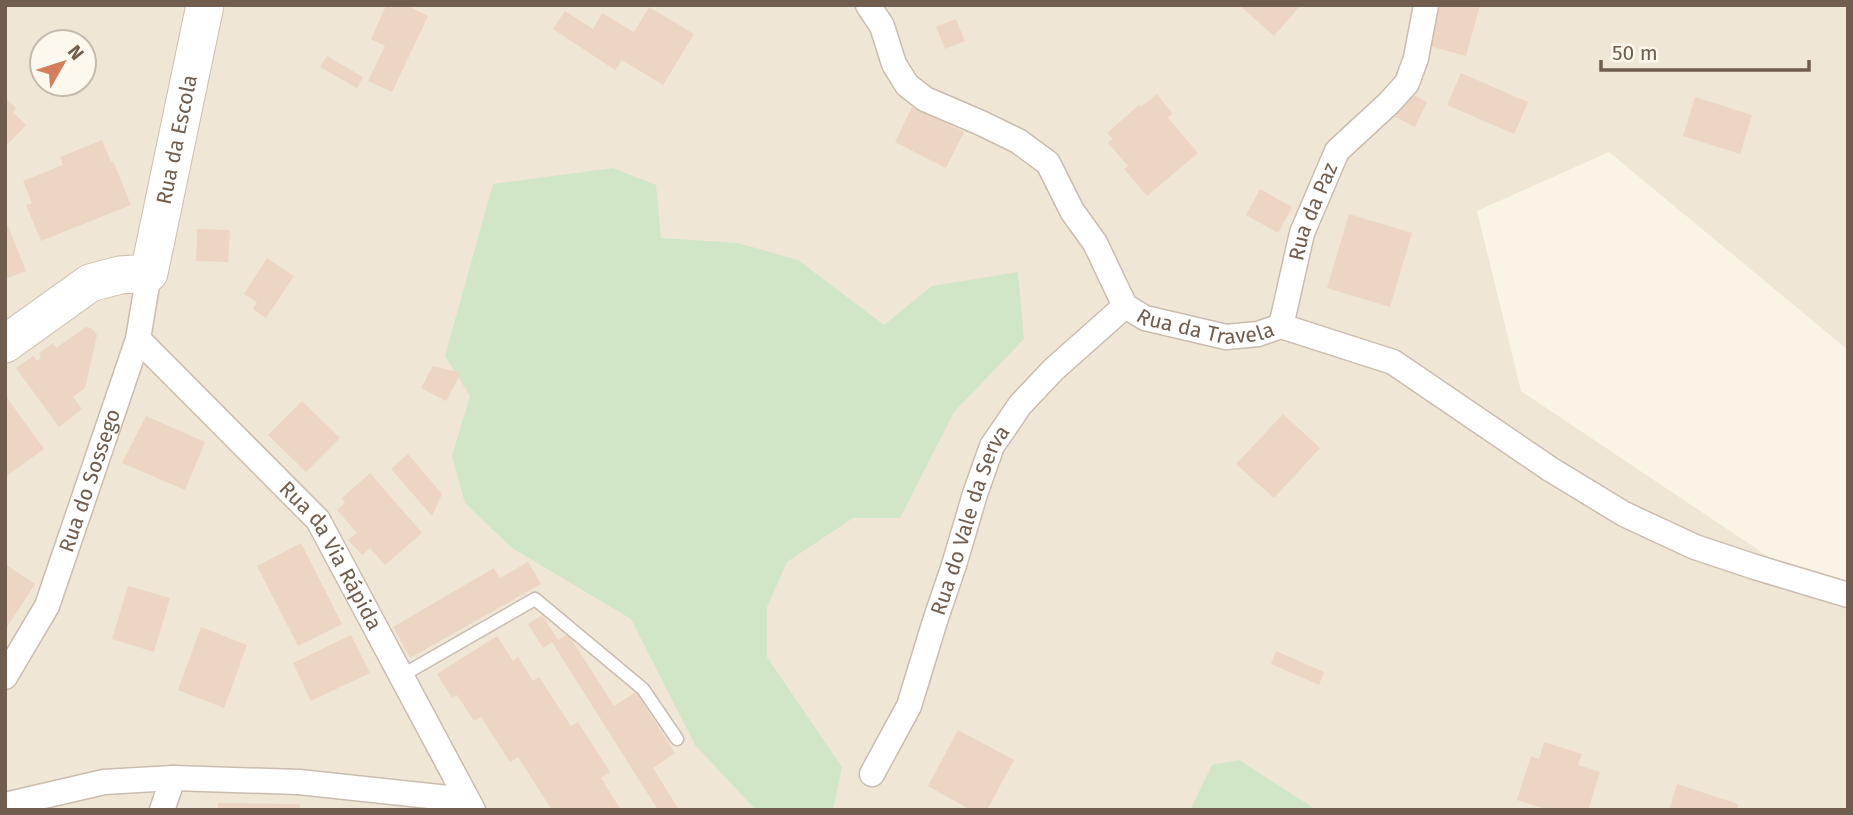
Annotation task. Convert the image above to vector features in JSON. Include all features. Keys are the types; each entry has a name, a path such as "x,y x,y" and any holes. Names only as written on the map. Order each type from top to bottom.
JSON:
{"street":[{"name":"Rua da Escola","path":"149,272 205,5"},
{"name":"Rua da Travela","path":"868,5 882,26 894,64 907,85 925,99 1018,141 1048,163 1072,211 1095,243 1125,306 1145,318 1226,337 1258,334 1282,326 1394,362 1550,469 1624,513 1695,547 1848,595"},
{"name":"Rua da Paz","path":"1282,326 1302,233 1337,151 1389,103 1406,83 1416,58 1426,5"},
{"name":"Rua do Sossego","path":"5,677 47,606 138,339 149,272"},
{"path":"5,344 90,283 120,275 149,272"},
{"name":"Rua do Vale da Serva","path":"872,774 909,706 992,446 1020,405 1054,369 1125,306"},
{"name":"Rua da Via Rápida","path":"138,339 318,520 470,805"},
{"path":"1808,582 1848,575"},
{"path":"162,810 173,778"},
{"path":"5,805 104,782 173,778 299,782 470,805"}],"lane":[{"path":"401,676 535,599 643,689 677,740"}],"shaded area":[{"path":"5,5 1848,5 1848,350 1609,152 1477,211 1521,391 1848,610 1848,810 5,810"}],"green space":[{"path":"613,168 656,185 661,238 738,243 798,260 884,325 932,286 1018,272 1024,339 954,412 900,518 853,518 787,562 767,607 767,657 842,767 833,810 756,810 695,745 631,619 512,548 465,503 452,456 470,396 445,356 493,184"},
{"path":"1239,760 1313,810 1190,810 1212,765"}],"building":[{"path":"393,5 406,5 428,16 392,92 368,81 385,46 371,39 386,6 392,8"},
{"path":"1239,5 1301,5 1274,36"},
{"path":"1439,5 1480,5 1466,56 1429,46"},
{"path":"649,7 694,34 663,85 622,60 615,70 553,29 565,11 593,29 602,13 634,32"},
{"path":"956,19 965,41 945,49 936,27"},
{"path":"327,56 363,77 357,88 320,67"},
{"path":"1461,73 1528,102 1514,134 1447,105"},
{"path":"1408,92 1427,102 1415,127 1395,117"},
{"path":"1157,94 1172,113 1168,118 1198,153 1147,196 1124,169 1128,166 1108,143 1113,139 1107,133 1139,105 1141,107"},
{"path":"1695,97 1752,115 1740,154 1683,136"},
{"path":"5,98 16,108 13,112 26,125 5,147"},
{"path":"912,107 964,132 946,168 895,142"},
{"path":"102,140 131,205 41,241 26,205 32,203 23,181 63,165 60,157"},
{"path":"1260,189 1292,207 1278,233 1246,215"},
{"path":"1349,214 1412,233 1390,307 1327,288"},
{"path":"8,226 26,271 5,279 5,228"},
{"path":"197,229 230,230 228,262 196,261"},
{"path":"267,258 294,276 266,318 253,309 257,302 244,294"},
{"path":"86,327 91,328 97,335 85,388 73,397 82,409 59,427 16,368 33,356 37,361 41,358 39,353 53,343 56,348"},
{"path":"433,366 461,373 446,401 421,388"},
{"path":"5,395 44,449 5,477"},
{"path":"302,401 340,438 306,472 268,435"},
{"path":"1283,414 1320,448 1274,498 1236,464"},
{"path":"146,416 205,442 185,490 122,463"},
{"path":"408,454 442,494 432,516 391,469"},
{"path":"370,473 422,533 385,565 370,548 362,555 348,540 357,533 337,510 345,503 342,498"},
{"path":"301,543 342,624 298,646 257,566"},
{"path":"528,562 541,584 410,658 393,627 494,568 500,578"},
{"path":"5,564 35,584 5,630"},
{"path":"128,586 170,598 154,652 112,639"},
{"path":"542,615 558,640 568,634 614,706 636,692 675,753 653,768 679,810 658,810 552,642 543,648 528,624"},
{"path":"201,627 247,645 224,708 178,690"},
{"path":"351,635 370,673 311,701 293,663"},
{"path":"497,636 513,661 518,657 533,681 539,677 571,726 578,722 610,772 601,778 621,810 552,810 518,757 510,762 481,717 474,721 457,695 452,698 437,674"},
{"path":"1276,651 1324,672 1319,685 1271,664"},
{"path":"958,730 1014,760 987,810 971,810 928,786"},
{"path":"1544,742 1582,754 1578,765 1600,772 1588,810 1549,810 1517,800 1531,756 1539,759"},
{"path":"1677,784 1738,804 1737,810 1669,810"},
{"path":"218,803 300,804 300,810 218,810"}]}
